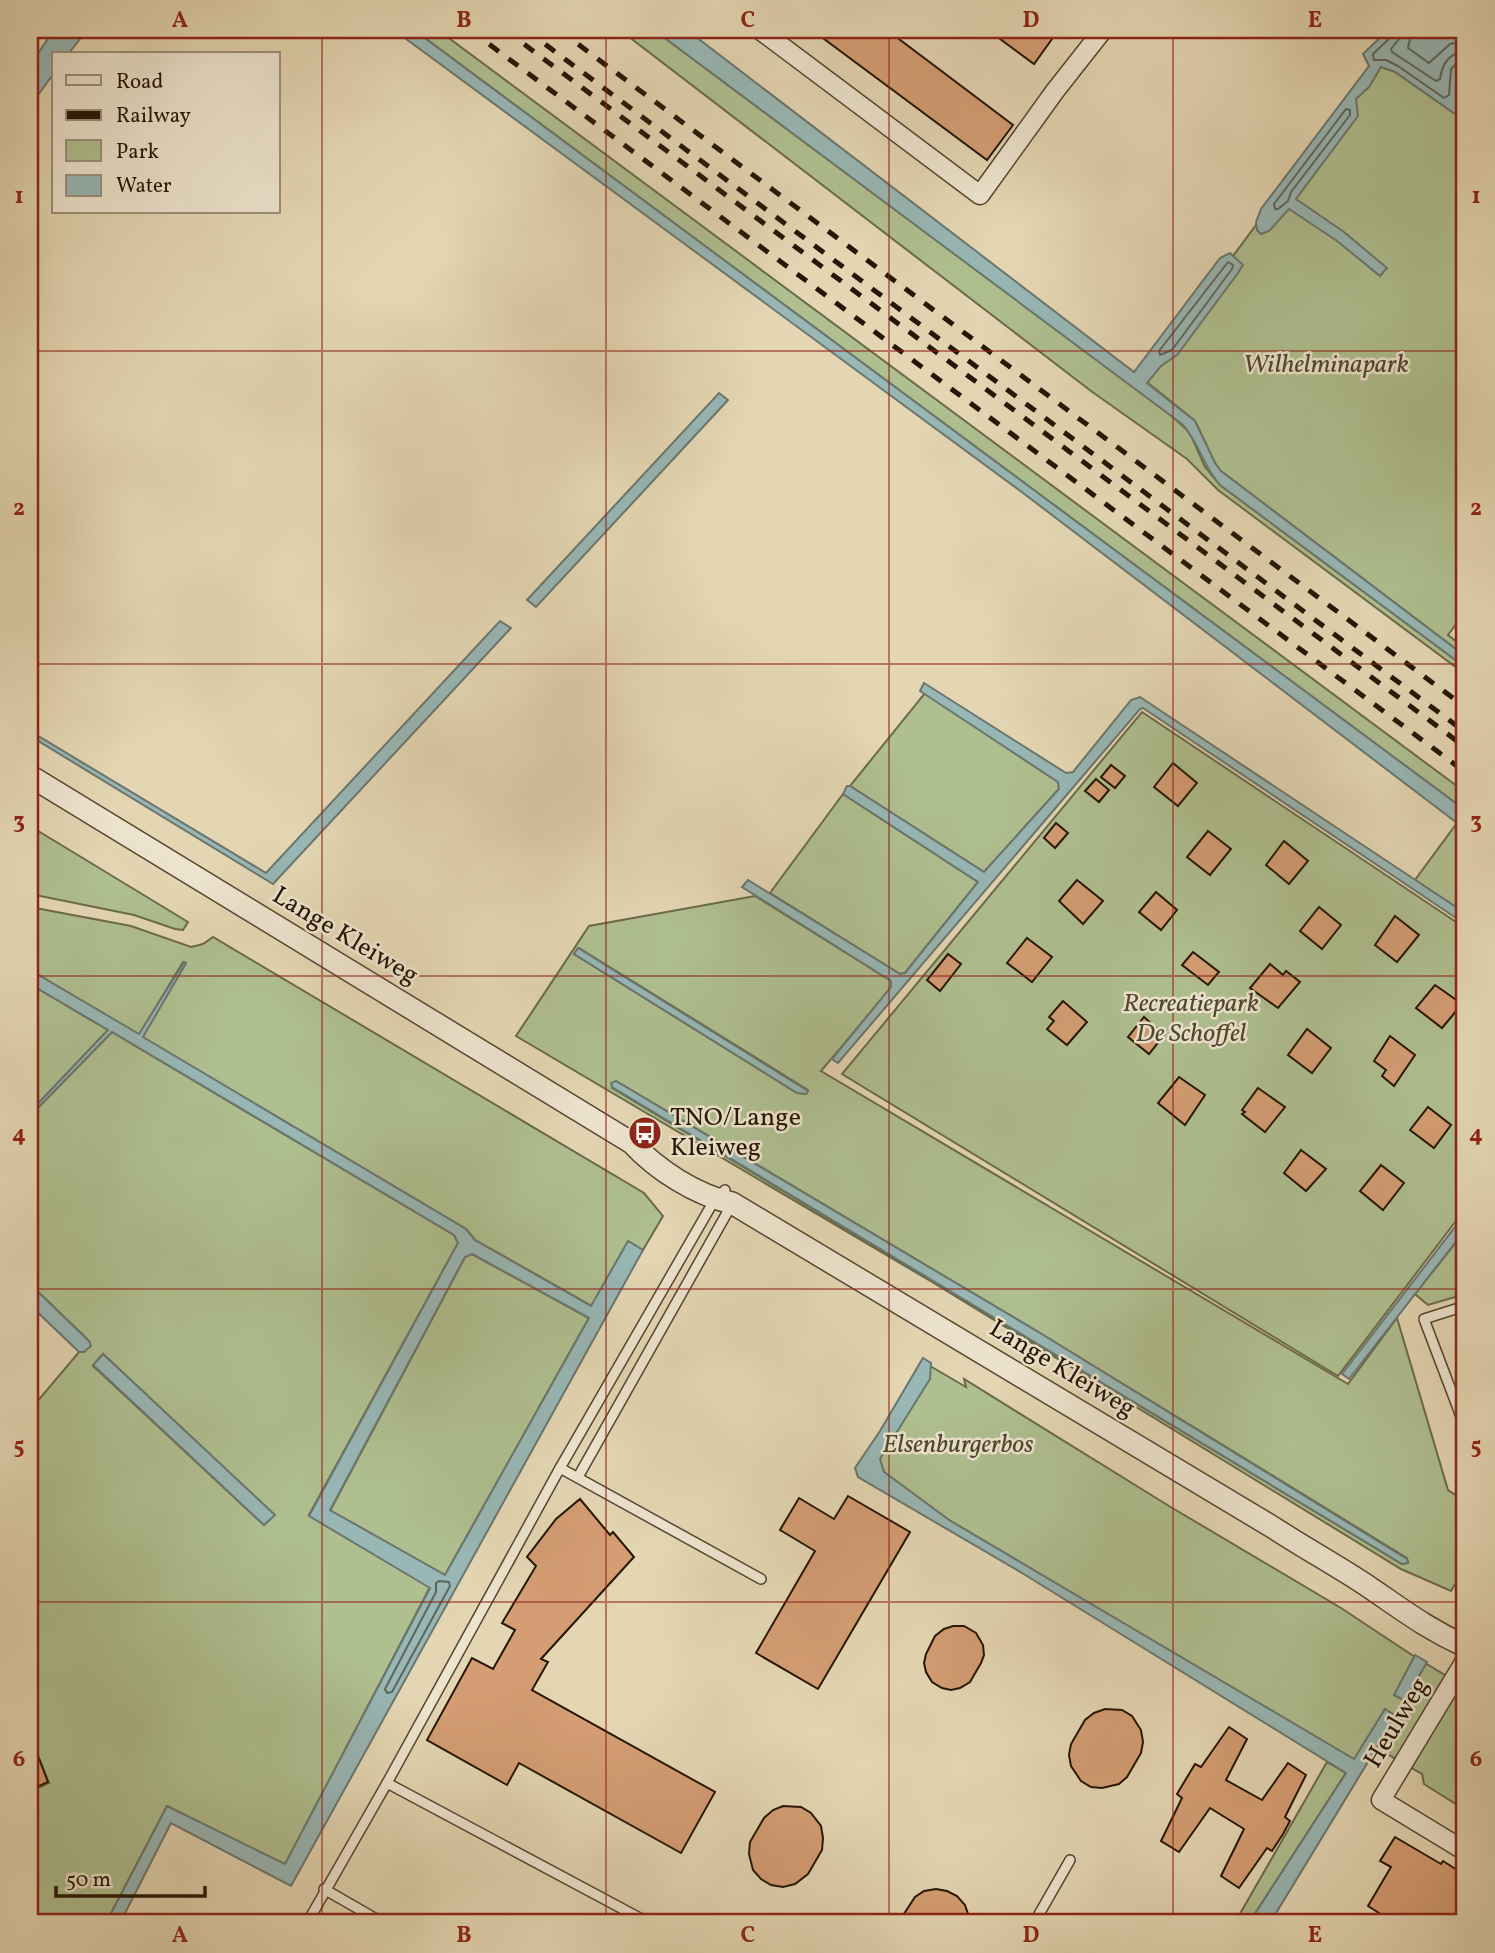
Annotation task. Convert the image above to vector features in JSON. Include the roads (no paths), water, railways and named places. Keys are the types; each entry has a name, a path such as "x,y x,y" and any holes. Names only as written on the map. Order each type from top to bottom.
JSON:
{"street":[{"path":"760,30 980,195 1103,30"},
{"name":"Lange Kleiweg","path":"30,776 632,1143 654,1148 724,1197 1363,1584 1437,1634 1465,1644"},
{"name":"Heulweg","path":"1465,1661 1381,1800 1465,1851"}],"lane":[{"path":"307,1923 560,1468 724,1197"},
{"path":"578,1477 724,1197"},
{"path":"1465,1306 1424,1319 1465,1427"},
{"path":"560,1468 761,1579"},
{"path":"387,1783 649,1923"},
{"path":"1034,1923 1070,1860"},
{"path":"324,1889 383,1923"}],"water":[{"path":"54,30 87,30 70,52 52,52 52,76 30,106 30,65"},
{"path":"394,30 414,30 1465,810 1465,829 1023,493"},
{"path":"654,30 687,30 1134,372 1220,258 1230,253 1243,265 1238,273 1177,355 1161,366 1147,383 1195,421 1221,471 1465,656 1465,667 1220,485 1182,424"},
{"path":"1388,30 1465,30 1465,65 1457,72 1456,101 1465,108 1465,121 1395,72 1381,67 1369,87 1356,99 1358,116 1296,199 1344,232 1387,268 1380,276 1337,241 1289,209 1269,231 1261,234 1257,230 1256,222 1261,209 1369,66 1363,54"},
{"path":"719,393 728,400 536,607 527,600"},
{"path":"500,621 511,628 273,884 30,736 30,731 266,873"},
{"path":"924,683 1066,773 1073,772 1131,700 1140,697 1465,913 1465,924 1143,708 838,1063 832,1059 891,987 891,981 742,887 748,880 900,974 905,973 978,882 843,794 847,786 984,872 1059,789 1058,782 920,691"},
{"path":"578,948 808,1091 806,1094 797,1093 574,954"},
{"path":"184,962 186,963 143,1037 466,1229 475,1240 591,1306 628,1241 643,1250 291,1886 171,1823 120,1923 106,1923 167,1806 285,1864 430,1588 309,1516 458,1243 454,1235 112,1032 30,1116 30,1112 108,1030 30,984 30,970 139,1034","holes":["472,1254 589,1318 445,1575 330,1510 465,1257"]},
{"path":"616,1081 1040,1333 1407,1559 1408,1563 1402,1564 612,1087 611,1083"},
{"path":"1465,1214 1465,1230 1349,1379 1342,1374"},
{"path":"30,1284 91,1346 84,1352 79,1352 30,1305"},
{"path":"103,1354 275,1515 264,1525 93,1365"},
{"path":"923,1358 931,1363 930,1379 880,1459 884,1472 949,1520 1354,1759 1385,1709 1396,1716 1270,1923 1249,1923 1346,1773 1022,1573 858,1477 855,1468"},
{"path":"1415,1655 1427,1662 1405,1701 1394,1695"}],"railway":[{"path":"470,30 1465,772"},
{"path":"505,30 1465,747"},
{"path":"526,30 1465,732"},
{"path":"559,30 1465,707"}],"place":[{"name":"TNO/Lange Kleiweg","path":"645,1133"}],"park label":[{"name":"Wilhelminapark","path":"1326,365"},
{"name":"Recreatiepark De Schoffel","path":"1191,1019"},
{"name":"Elsenburgerbos","path":"958,1445"}]}
